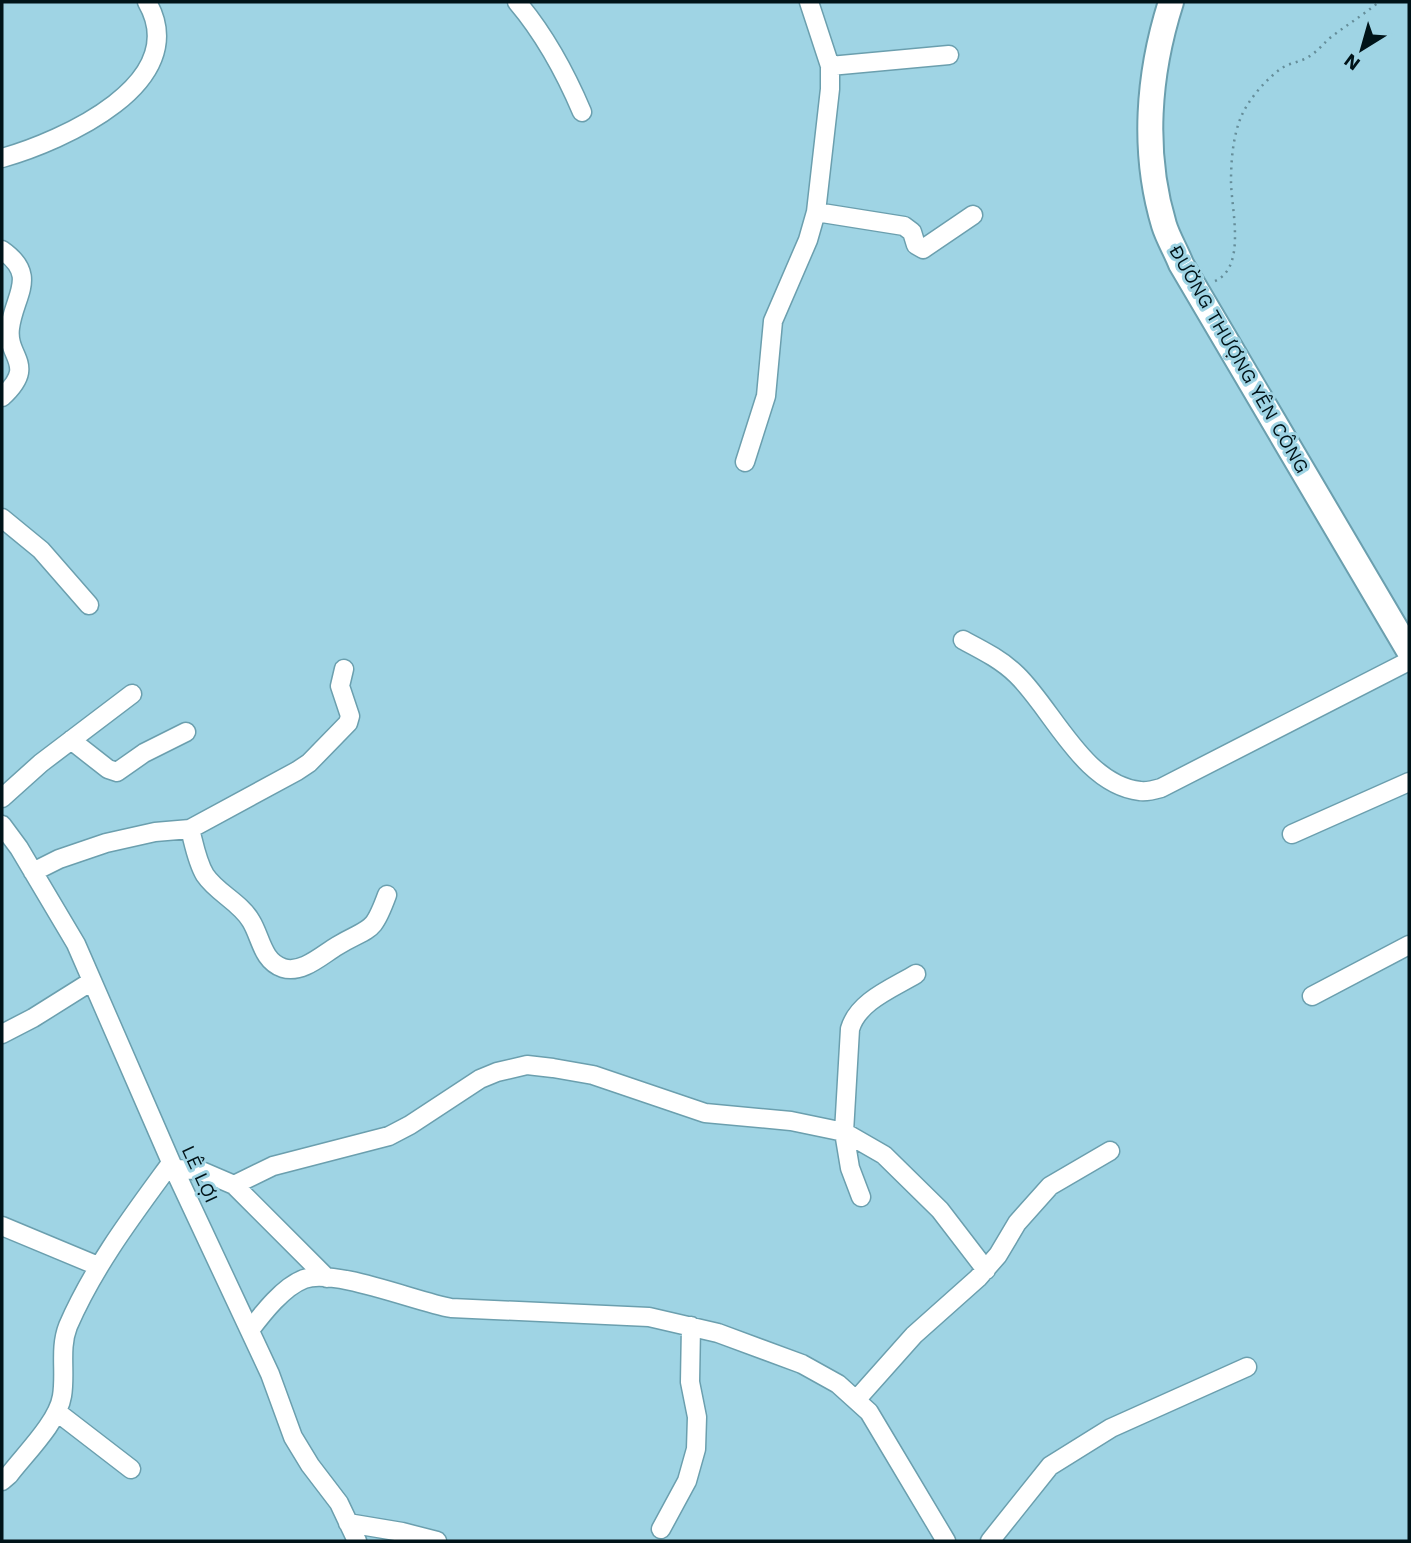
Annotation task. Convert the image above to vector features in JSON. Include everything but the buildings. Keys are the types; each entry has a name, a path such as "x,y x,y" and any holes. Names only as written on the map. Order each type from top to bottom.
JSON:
{"main road":[{"name":"ĐƯỜNG THƯỢNG YÊN CÔNG","path":"1171,2 1151,88 1149,134 1154,186 1165,227 1181,264 1409,651"}],"street":[{"path":"2,158 60,137 110,106 137,83 155,57 158,44 154,13 147,2"},
{"path":"517,2 544,37 582,112"},
{"path":"745,461 766,396 775,314 808,240 816,212 830,89 830,66 809,2"},
{"path":"830,66 949,55"},
{"path":"816,212 904,226 912,232 916,246 923,249 973,215"},
{"path":"2,250 16,262 22,272 23,282 22,293 9,330 10,340 19,360 19,372 15,383 2,397"},
{"path":"2,518 41,550 89,605"},
{"path":"963,640 998,659 1020,677 1083,759 1097,772 1127,788 1142,792 1161,788 1409,661"},
{"path":"33,872 59,859 106,843 155,832 190,829 297,771 309,763 346,726 349,716 340,686 344,669"},
{"path":"2,798 71,740 132,694"},
{"path":"71,740 108,769 117,772 144,753 186,732"},
{"path":"1292,834 1409,782"},
{"name":"LÊ LỢI","path":"2,825 76,944 173,1166 270,1374 293,1437 339,1503 357,1541"},
{"path":"190,829 201,868 207,878 250,919 267,957 283,968 301,968 369,930 387,895"},
{"path":"1312,996 1409,945"},
{"path":"861,1197 850,1168 844,1132 850,1028 853,1019 864,1006 916,974"},
{"path":"2,1034 92,981"},
{"path":"234,1185 272,1166 388,1136 410,1125 480,1079 527,1065 593,1076 705,1113 791,1121 844,1132 884,1155 940,1210 986,1270"},
{"path":"857,1399 914,1335 986,1270 1008,1241 1017,1223 1050,1185 1110,1151"},
{"path":"2,1481 57,1412 64,1385 64,1338 98,1266 173,1166 222,1177 234,1185 327,1278"},
{"path":"2,1226 98,1266"},
{"path":"250,1330 286,1291 302,1279 311,1277 368,1285 452,1308 649,1317 718,1333 802,1364 838,1384 857,1399 875,1422 946,1541"},
{"path":"661,1529 687,1481 696,1449 697,1417 690,1382 691,1326"},
{"path":"990,1541 1049,1466 1111,1428 1247,1367"},
{"path":"57,1412 131,1469"},
{"path":"348,1523 437,1541"}],"path":[{"path":"1196,289 1222,278 1233,260 1231,182 1234,144 1241,116 1262,86 1283,67 1310,57 1331,37 1356,22 1378,2"}]}
